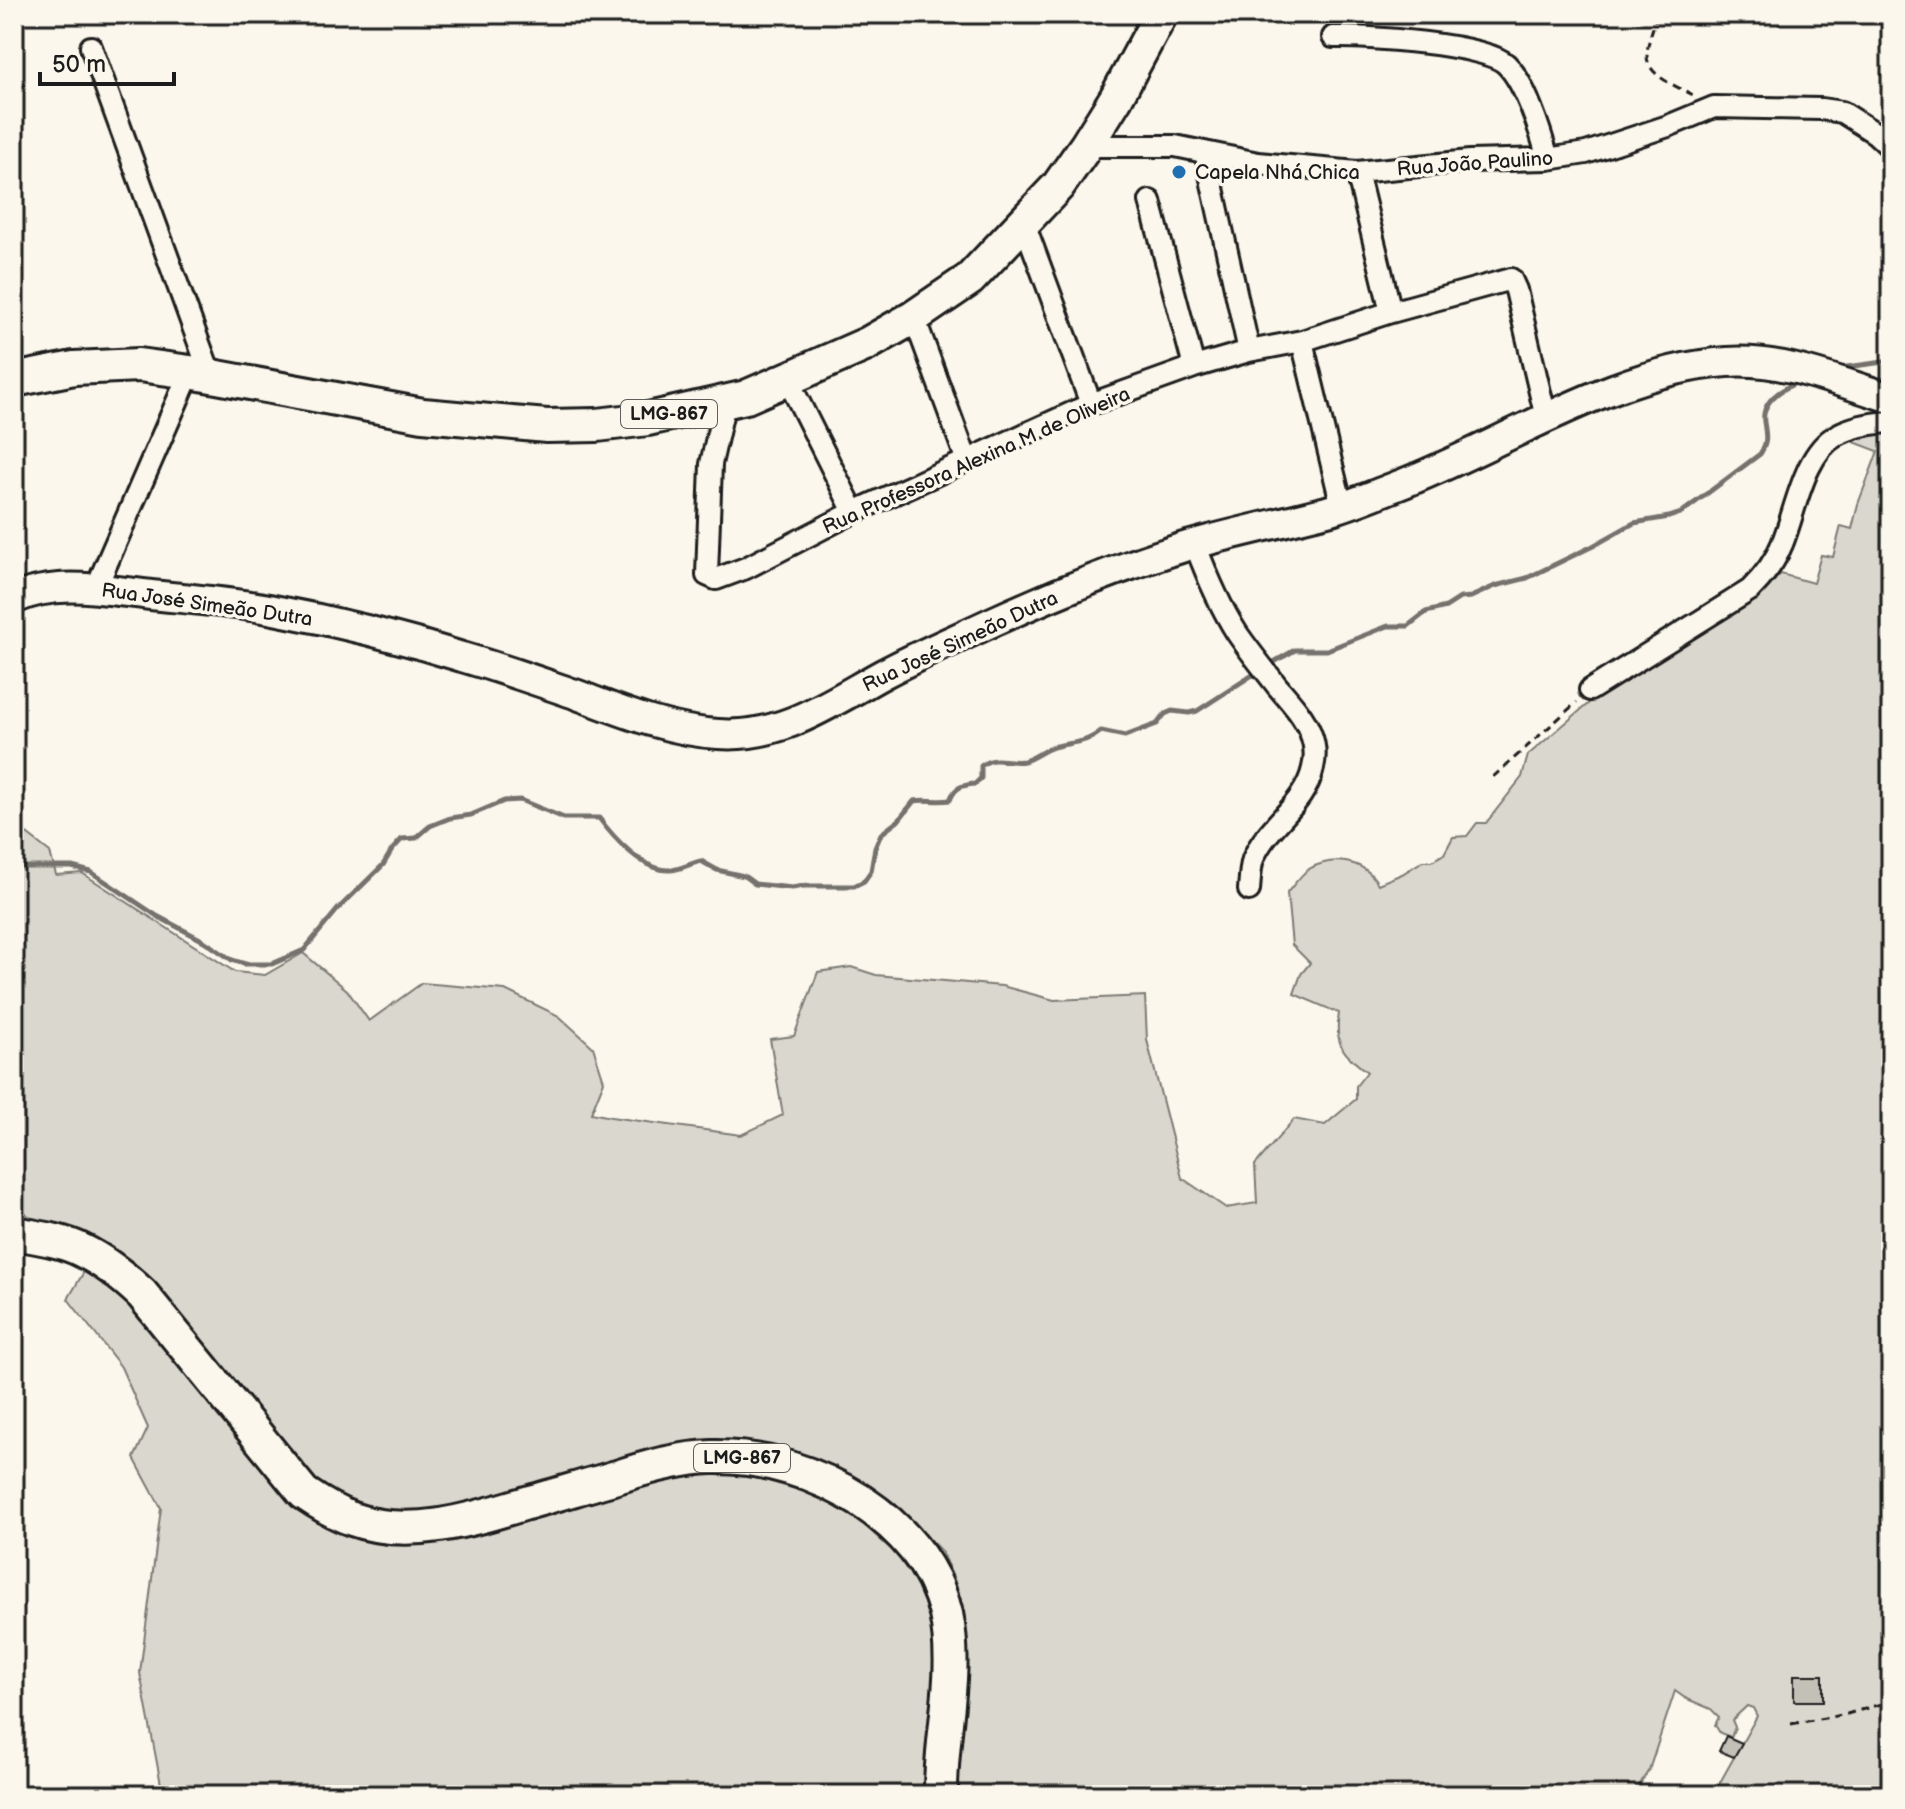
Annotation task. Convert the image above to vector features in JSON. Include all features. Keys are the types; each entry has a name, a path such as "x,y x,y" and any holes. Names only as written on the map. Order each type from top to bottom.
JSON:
{"main road":[{"name":"LMG-867","path":"14,380 74,368 139,365 423,415 547,426 597,425 648,419 746,397 867,344 970,279 1058,186 1135,65 1161,14"},
{"name":"Rua José Simeão Dutra","path":"14,599 30,591 50,588 96,588 266,609 344,625 456,655 644,719 687,730 722,735 753,733 807,717 885,673 1000,618 1103,575 1195,544 1342,507 1402,484 1606,392 1659,375 1728,362 1758,362 1800,370 1891,398"},
{"name":"LMG-867","path":"14,1233 80,1249 119,1273 142,1294 304,1493 326,1508 354,1520 417,1528 462,1522 639,1470 674,1461 709,1457 744,1458 779,1465 844,1490 877,1512 904,1537 922,1556 937,1584 951,1648 941,1795"}],"street":[{"path":"1333,37 1359,36 1426,43 1463,49 1504,61 1521,88 1548,159"},
{"path":"91,47 201,374 96,588"},
{"name":"Rua João Paulino","path":"1086,146 1160,146 1258,163 1357,172 1470,161 1548,159 1586,153 1714,107"},
{"path":"1714,107 1842,112 1875,133 1891,148"},
{"path":"1205,152 1249,351"},
{"path":"1357,172 1391,312"},
{"path":"1150,201 1194,367"},
{"path":"1024,223 1091,404"},
{"name":"Rua Professora Alexina M de Oliveira","path":"725,402 711,464 707,575 716,579 746,568 854,512 1091,404 1194,367 1249,351 1302,341 1391,312 1511,279 1546,418"},
{"path":"914,317 967,461"},
{"path":"1302,341 1342,507"},
{"path":"788,380 854,512"},
{"path":"1590,690 1750,590 1764,576 1782,545 1809,467 1821,449 1835,435 1853,428 1891,422"},
{"path":"1195,544 1224,611 1255,659 1300,713 1315,747 1310,781 1300,799 1259,846 1252,862 1249,890"}],"path":[{"path":"1657,14 1646,54 1649,66 1656,75 1714,107"},
{"path":"1493,777 1590,690"},
{"path":"1791,1724 1847,1714 1891,1701"}],"shaded area":[{"path":"1891,430 1891,1795 1713,1795 1757,1716 1753,1708 1747,1706 1732,1720 1735,1727 1731,1737 1720,1733 1715,1725 1719,1717 1711,1709 1675,1691 1649,1770 1633,1795 957,1795 966,1676 964,1609 941,1551 893,1502 864,1483 839,1469 773,1448 461,1514 403,1519 321,1493 169,1310 39,1227 14,1201 18,1169 14,1157 14,827 50,852 56,875 82,873 235,972 265,975 303,953 347,990 369,1021 422,983 505,990 559,1016 593,1047 604,1081 591,1113 611,1117 741,1135 783,1115 770,1039 794,1036 818,972 851,967 876,975 1002,986 1054,1000 1145,996 1147,1040 1182,1178 1226,1208 1257,1203 1255,1165 1294,1119 1325,1125 1356,1099 1356,1086 1367,1072 1342,1048 1338,1033 1339,1013 1294,994 1301,974 1310,963 1292,945 1287,893 1309,869 1328,862 1356,865 1365,869 1378,884 1444,854 1453,837 1467,836 1477,823 1486,823 1522,777 1528,755 1596,697 1781,574 1813,583 1821,555 1833,557 1841,526 1852,529 1878,451 1854,442 1858,437"},
{"path":"85,1270 105,1280 132,1301 297,1503 431,1541 476,1535 636,1485 679,1476 720,1473 761,1479 802,1491 832,1504 861,1522 917,1573 928,1600 936,1649 928,1795 163,1795 140,1673 161,1508 134,1458 148,1428 121,1367 68,1299"}],"building":[{"path":"1794,1675 1823,1675 1823,1701 1794,1701"},
{"path":"1726,1736 1742,1743 1734,1757 1719,1751"}],"waterway":[{"path":"1839,368 1891,361"},
{"path":"1274,662 1295,650 1327,650 1388,626 1408,626 1426,612 1446,607 1460,598 1527,578 1634,523 1681,513 1760,454 1766,439 1765,408 1778,393 1796,383"},
{"path":"14,867 72,867 91,872 157,916 232,960 245,964 272,964 304,950 338,909 383,865 402,839 416,838 430,826 450,818 471,815 504,801 520,800 564,818 599,818 630,852 660,869 674,870 701,861 717,870 744,876 755,884 792,888 854,886 864,881 871,871 881,834 898,821 914,801 950,800 957,789 975,784 981,778 981,766 986,762 1024,761 1053,747 1090,738 1101,731 1125,736 1157,724 1172,711 1197,711 1259,673"}],"place":[{"name":"Capela Nhá Chica","path":"1179,172"}]}
